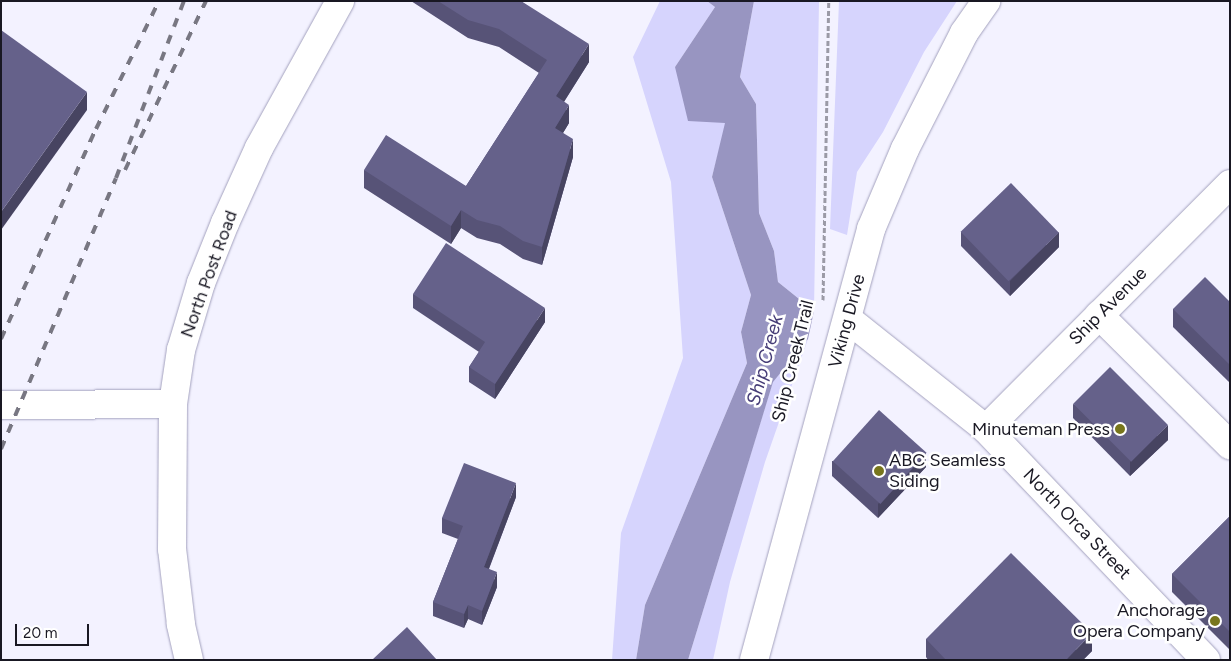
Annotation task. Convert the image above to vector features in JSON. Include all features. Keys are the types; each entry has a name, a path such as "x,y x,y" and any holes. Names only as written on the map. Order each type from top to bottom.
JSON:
{"street":[{"name":"North Post Road","path":"190,660 181,624 172,549 172,404 181,350 201,283 225,223 260,148 340,1"},
{"name":"Viking Drive","path":"754,660 848,320 871,229 905,150 964,33 986,1"},
{"name":"Ship Avenue","path":"986,429 1230,184"},
{"path":"1099,315 1230,446"},
{"name":"North Orca Street","path":"848,320 986,429 1206,660"},
{"path":"1,405 172,404"}],"path":[{"name":"Ship Creek Trail","path":"823,304 829,1"}],"shaded area":[{"path":"660,1 707,1 715,7 675,67 726,123 712,177 751,295 741,332 747,363 645,605 636,660 612,660 621,533 683,358 671,182 633,57"},
{"path":"754,1 819,1 814,311 778,282 774,251 759,213 756,104 740,77"},
{"path":"839,1 957,1 924,52 883,132 857,172 847,235 830,229"},
{"path":"808,339 765,462 730,582 713,660 688,660 773,381"}],"water":[{"name":"Ship Creek","path":"707,1 754,1 740,77 756,104 759,213 774,251 778,282 814,311 808,339 773,382 688,660 636,660 645,605 747,363 741,332 751,295 712,177 725,123 688,121 675,67 715,7"}],"building":[{"path":"438,1 521,1 589,44 556,96 569,105 555,128 573,139 542,247 523,241 500,226 477,220 461,210 451,226 364,170 386,135 466,186 547,60 499,29 468,20"},
{"path":"1,30 87,92 1,212"},
{"path":"1011,183 1059,233 1009,281 961,232"},
{"path":"446,243 545,308 495,384 469,367 485,342 413,294"},
{"path":"1205,277 1230,302 1230,365 1173,309"},
{"name":"Minuteman Press","path":"1110,367 1168,425 1131,462 1073,404"},
{"name":"ABC Seamless Siding","path":"879,410 927,453 880,504 833,461"},
{"path":"464,463 516,483 484,567 497,572 482,611 468,605 464,614 433,602 463,526 442,518"},
{"name":"Anchorage Opera Company","path":"1230,516 1230,632 1172,574"},
{"path":"1011,553 1092,633 1066,660 946,660 926,639"},
{"path":"407,627 437,660 372,660"}],"railway":[{"path":"1,339 96,129 159,1"},
{"path":"1,449 116,178 184,1"},
{"path":"125,170 206,1"}],"place":[{"name":"Minuteman Press","path":"1120,429"},
{"name":"ABC Seamless Siding","path":"879,471"},
{"name":"Anchorage Opera Company","path":"1215,621"}]}
